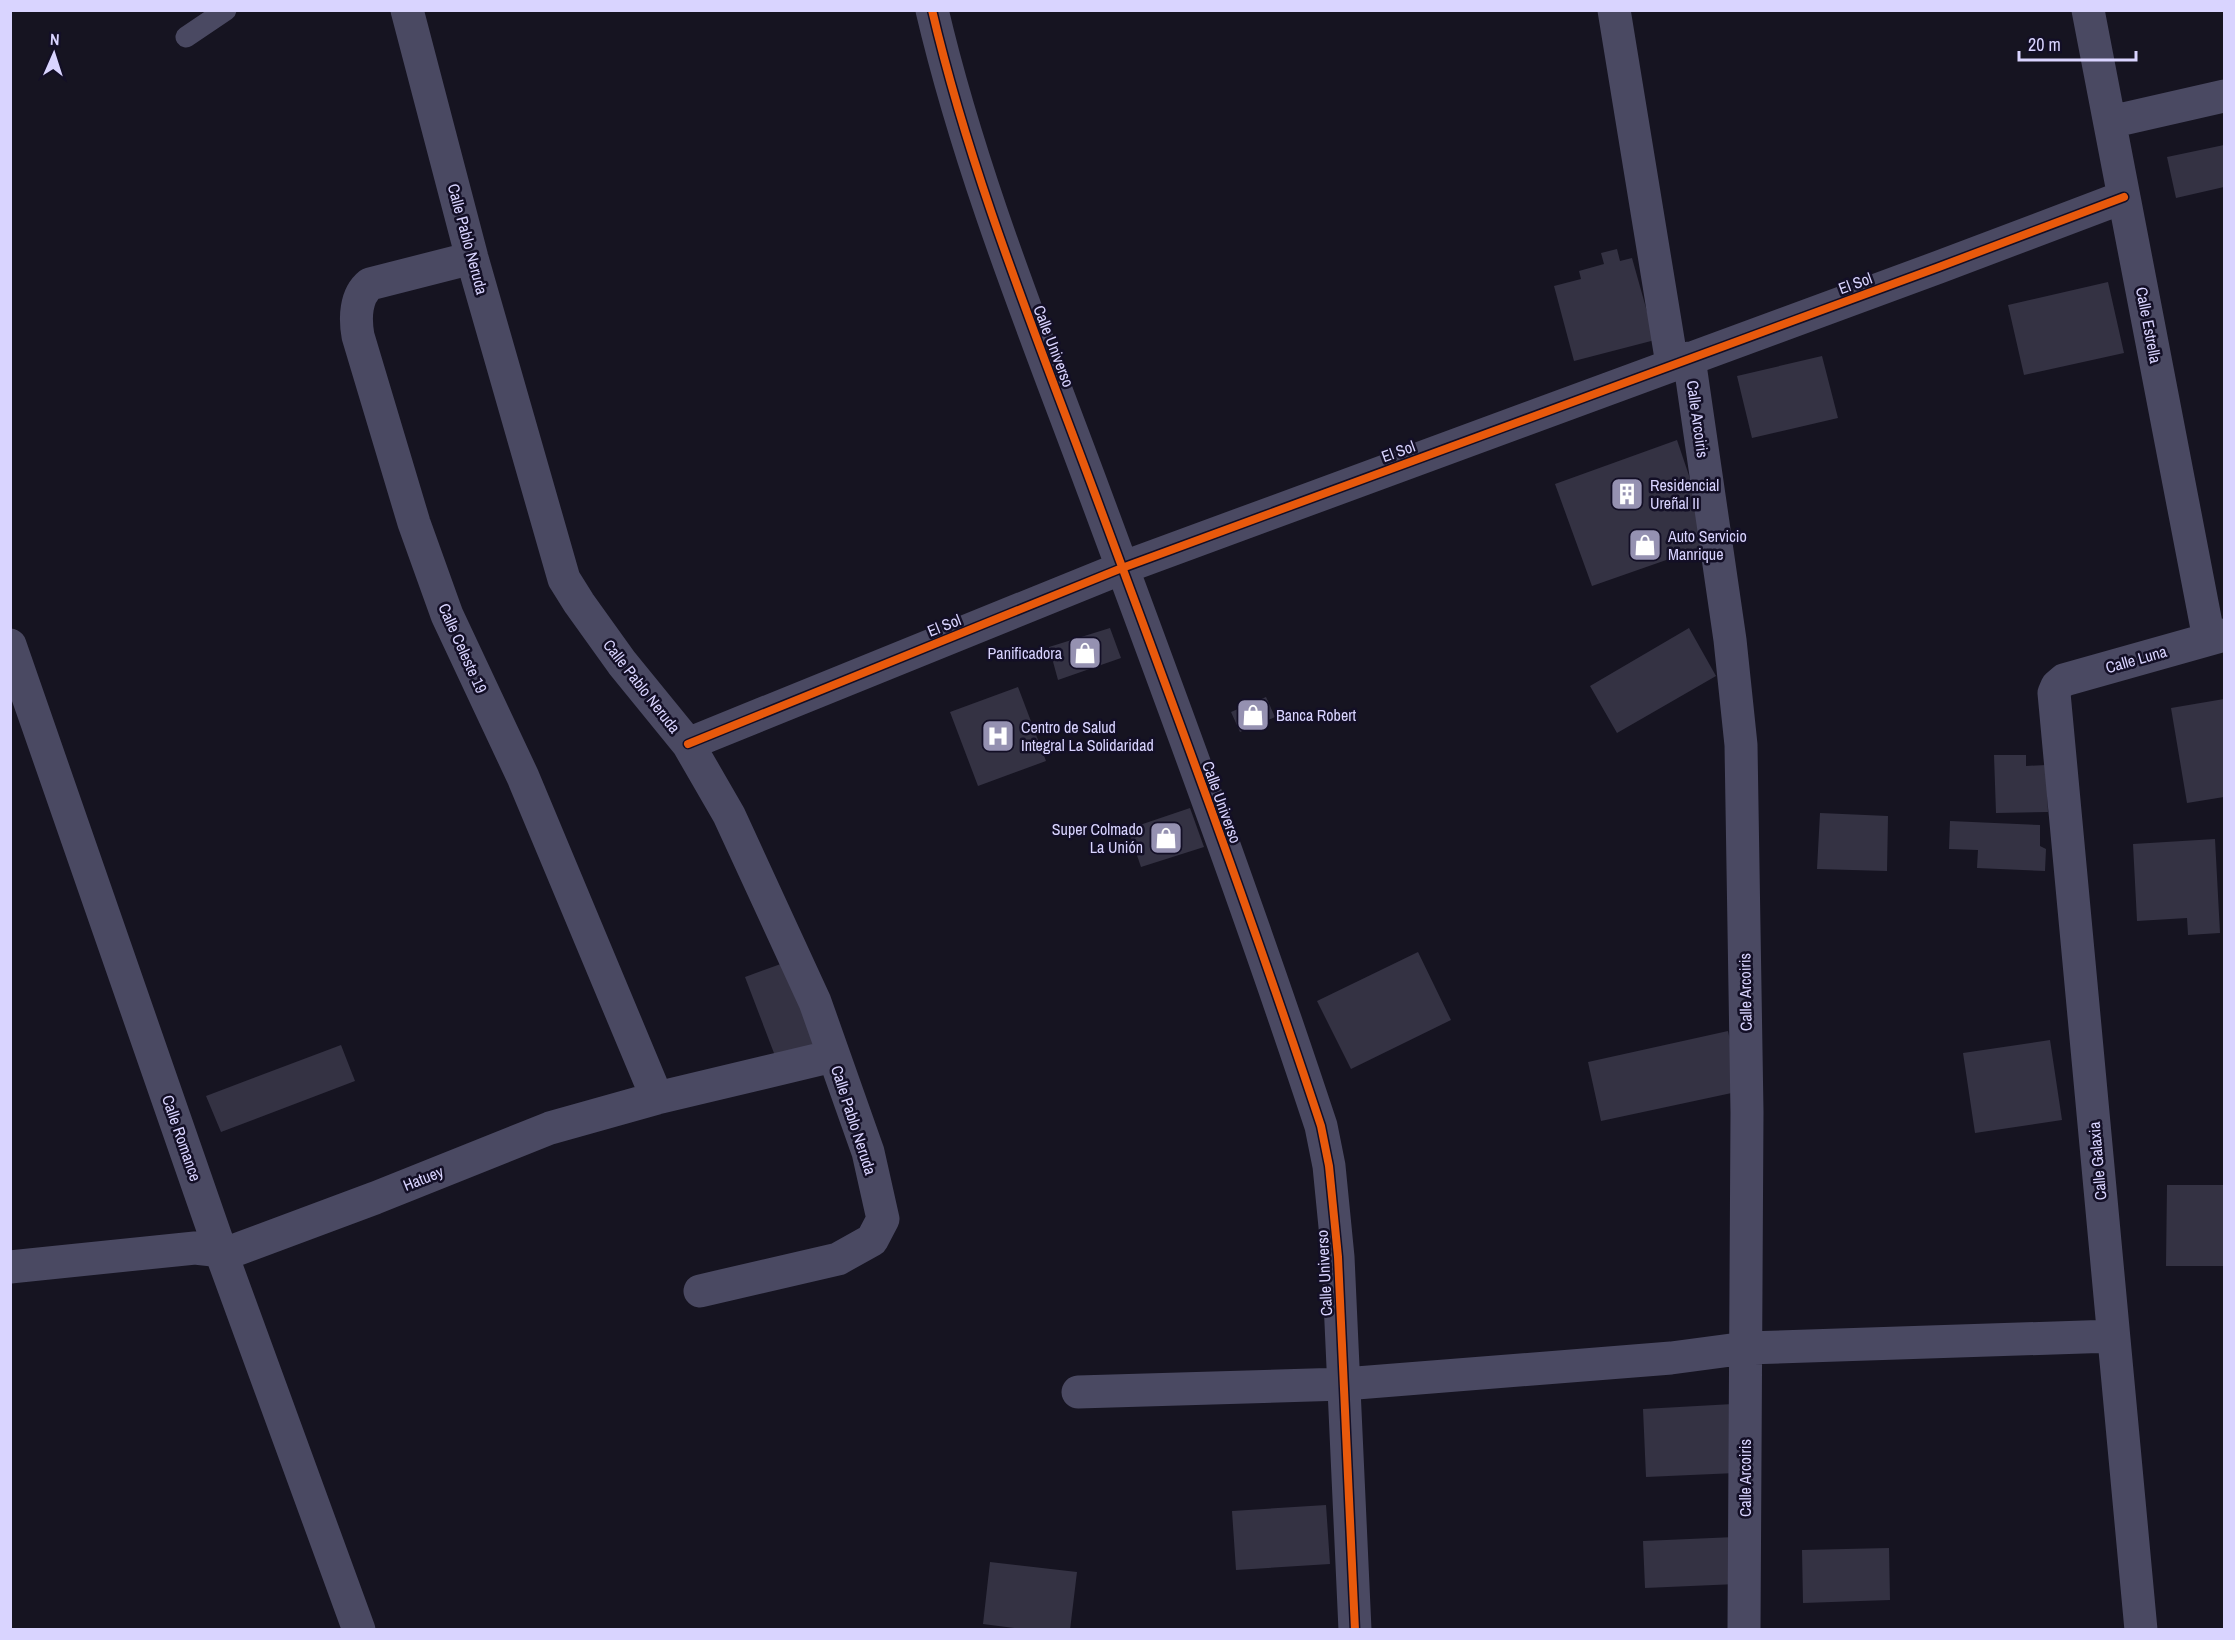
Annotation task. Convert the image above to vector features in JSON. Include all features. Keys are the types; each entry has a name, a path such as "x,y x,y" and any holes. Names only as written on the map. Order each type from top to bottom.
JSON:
{"street":[{"name":"Calle Pablo Neruda","path":"406,10 472,258 564,579 622,663 688,744 729,815 815,1002 868,1152 883,1220 872,1240 838,1259 700,1291"},
{"name":"Calle Universo","path":"932,10 951,85 980,180 1231,864 1321,1126 1332,1195 1338,1257 1355,1629"},
{"name":"Calle Arcoiris","path":"1614,10 1681,361 1730,640 1741,745 1747,1112 1744,1629"},
{"name":"Calle Estrella","path":"2088,10 2124,197 2217,637"},
{"path":"2110,122 2224,96"},
{"name":"El Sol","path":"688,744 1122,568 2124,197"},
{"name":"Calle Celeste 19","path":"472,258 370,284 360,296 358,336 414,523 447,615 528,788 657,1098"},
{"name":"Calle Luna","path":"2054,693 2057,686 2064,680 2217,637"},
{"name":"Calle Romance","path":"10,645 222,1255 359,1629"},
{"name":"Calle Galaxia","path":"2054,693 2140,1629"},
{"name":"Hatuey","path":"222,1255 375,1198 550,1128 657,1098 833,1056"},
{"path":"10,1267 195,1248 207,1248 222,1255"},
{"path":"1078,1392 1344,1384 1671,1358 1746,1348 2113,1336"}],"lane":[{"path":"186,37 226,10"}],"building":[{"path":"2224,145 2224,187 2176,198 2167,157"},
{"path":"1617,249 1620,261 1632,258 1655,340 1574,361 1554,286 1581,279 1579,271 1604,264 1601,253"},
{"path":"2108,282 2124,353 2024,375 2008,305"},
{"path":"1822,356 1838,418 1752,438 1737,376"},
{"name":"Residencial Ureñal II","path":"1677,440 1712,544 1592,586 1555,484"},
{"path":"1110,628 1121,658 1058,680 1049,647"},
{"path":"1689,628 1716,676 1617,733 1590,686"},
{"name":"Centro de Salud Integral La Solidaridad","path":"1018,687 1046,761 978,786 950,712"},
{"name":"Banca Robert","path":"1266,697 1275,717 1240,732 1231,712"},
{"path":"2224,699 2224,797 2187,803 2171,708"},
{"path":"1994,755 2026,755 2026,766 2046,765 2048,812 1996,813"},
{"name":"Super Colmado La Unión","path":"1190,808 1204,847 1141,867 1128,829"},
{"path":"1820,813 1888,816 1887,871 1817,869"},
{"path":"1950,821 2040,825 2040,846 2046,849 2045,871 1977,868 1978,850 1949,849"},
{"path":"2215,839 2220,933 2188,935 2187,918 2137,921 2133,844"},
{"path":"1418,952 1451,1020 1351,1069 1317,1001"},
{"path":"789,961 821,1045 777,1061 745,977"},
{"path":"1728,1031 1741,1091 1601,1121 1588,1062"},
{"path":"2050,1040 2062,1120 1975,1133 1963,1053"},
{"path":"341,1045 355,1081 221,1132 206,1096"},
{"path":"2167,1185 2224,1185 2224,1266 2166,1266"},
{"path":"1733,1404 1736,1473 1646,1477 1643,1409"},
{"path":"1326,1505 1330,1564 1236,1570 1232,1511"},
{"path":"1735,1537 1737,1584 1645,1588 1643,1541"},
{"path":"1889,1548 1890,1600 1803,1603 1802,1550"},
{"path":"990,1562 1077,1572 1070,1630 1031,1630 983,1624"}],"cycle path":[{"path":"932,10 966,133 1006,255 1211,809 1321,1126 1329,1166 1338,1257 1355,1630"},
{"path":"688,744 1122,568 2124,197"}],"place":[{"name":"Residencial Ureñal II","path":"1627,494"},
{"name":"Auto Servicio Manrique","path":"1645,545"},
{"name":"Panificadora","path":"1085,653"},
{"name":"Banca Robert","path":"1253,715"},
{"name":"Centro de Salud Integral La Solidaridad","path":"998,736"},
{"name":"Super Colmado La Unión","path":"1166,838"}]}
